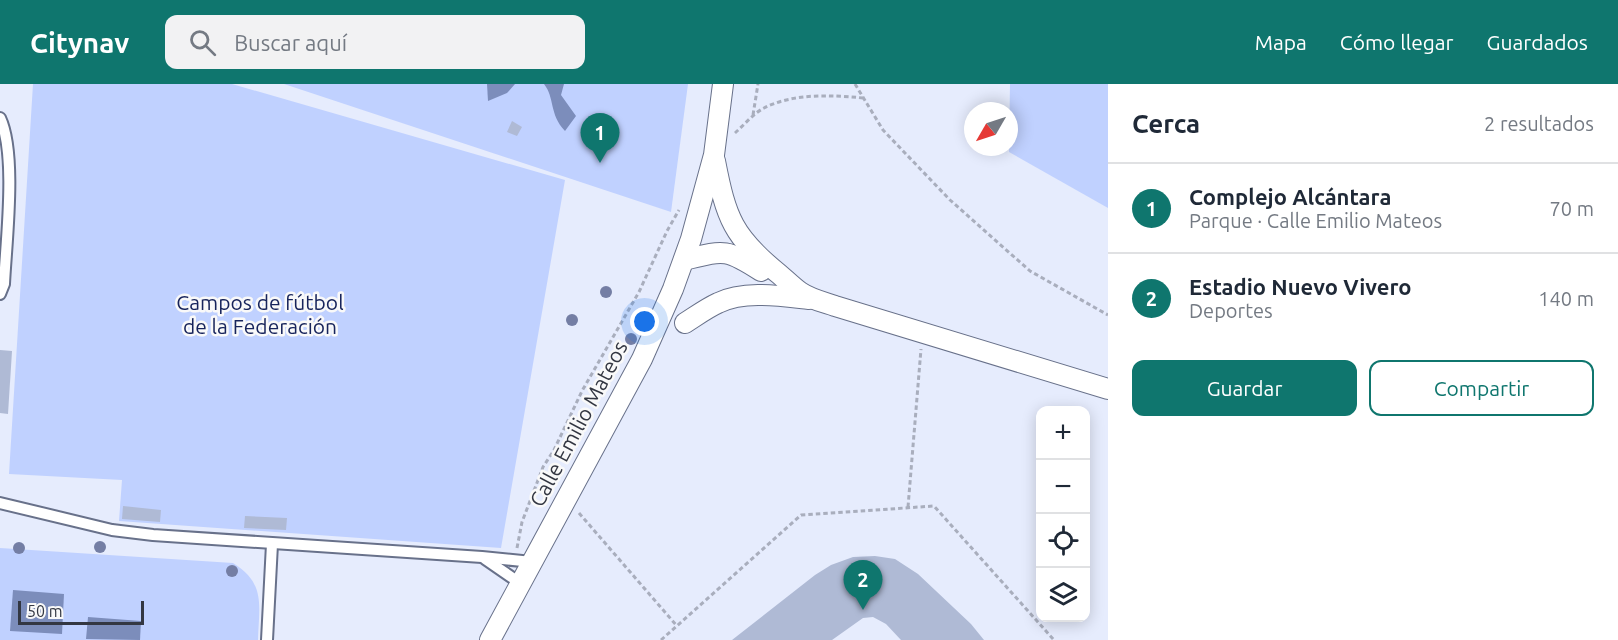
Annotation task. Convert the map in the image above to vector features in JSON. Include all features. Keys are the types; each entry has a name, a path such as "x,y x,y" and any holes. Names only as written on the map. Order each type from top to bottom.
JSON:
{"street":[{"name":"Calle Emilio Mateos","path":"490,640 520,583 522,562 566,498 647,349 674,289 714,155 723,84"},
{"path":"714,155 720,186 730,218 742,240 760,260 809,296"},
{"path":"684,260 714,253 731,253 788,288 809,296 1108,389"},
{"path":"685,323 720,302 744,297 809,296"}],"lane":[{"path":"0,118 6,130 9,182 4,284 0,294"},
{"path":"0,503 112,530 153,536 482,557 522,562"},
{"path":"267,640 272,544"},
{"path":"482,557 520,583"}],"path":[{"path":"753,117 758,84"},
{"path":"855,84 883,130 950,200 1030,272 1108,315"},
{"path":"714,155 730,137 764,108 799,98 832,95 863,98"},
{"path":"522,562 522,522 543,467 554,450 582,391 639,292 680,207"},
{"path":"908,507 922,332"},
{"path":"566,498 677,626"},
{"path":"661,640 801,515 934,506 1054,640"}],"green space":[{"name":"Campos de fútbol de la Federación","path":"33,84 232,84 565,180 501,548 119,521 122,480 9,474"},
{"path":"284,84 688,84 671,212"},
{"path":"1010,84 1108,84 1108,208 1016,156 1018,156 1018,102 1010,102"},
{"path":"0,548 233,563 244,571 256,587 259,606 258,640 0,640"}],"shaded area":[{"path":"487,84 515,84 507,93 488,101"},
{"path":"544,84 564,84 561,95 576,116 565,131 554,112 550,95"},
{"path":"13,590 64,594 62,634 10,631"},
{"path":"88,617 141,621 140,640 86,639"}],"building":[{"path":"512,121 522,127 517,136 507,132"},
{"path":"0,350 12,351 8,414 0,413"},
{"path":"123,506 161,510 160,522 122,519"},
{"path":"245,516 287,518 286,530 244,528"},
{"path":"875,556 895,559 918,574 971,624 984,640 901,640 886,624 873,617 863,618 832,640 732,640 831,565 853,557"}],"place":[{"name":"Complejo Alcántara","path":"600,163"},
{"name":"Estadio Nuevo Vivero","path":"863,610"}]}
